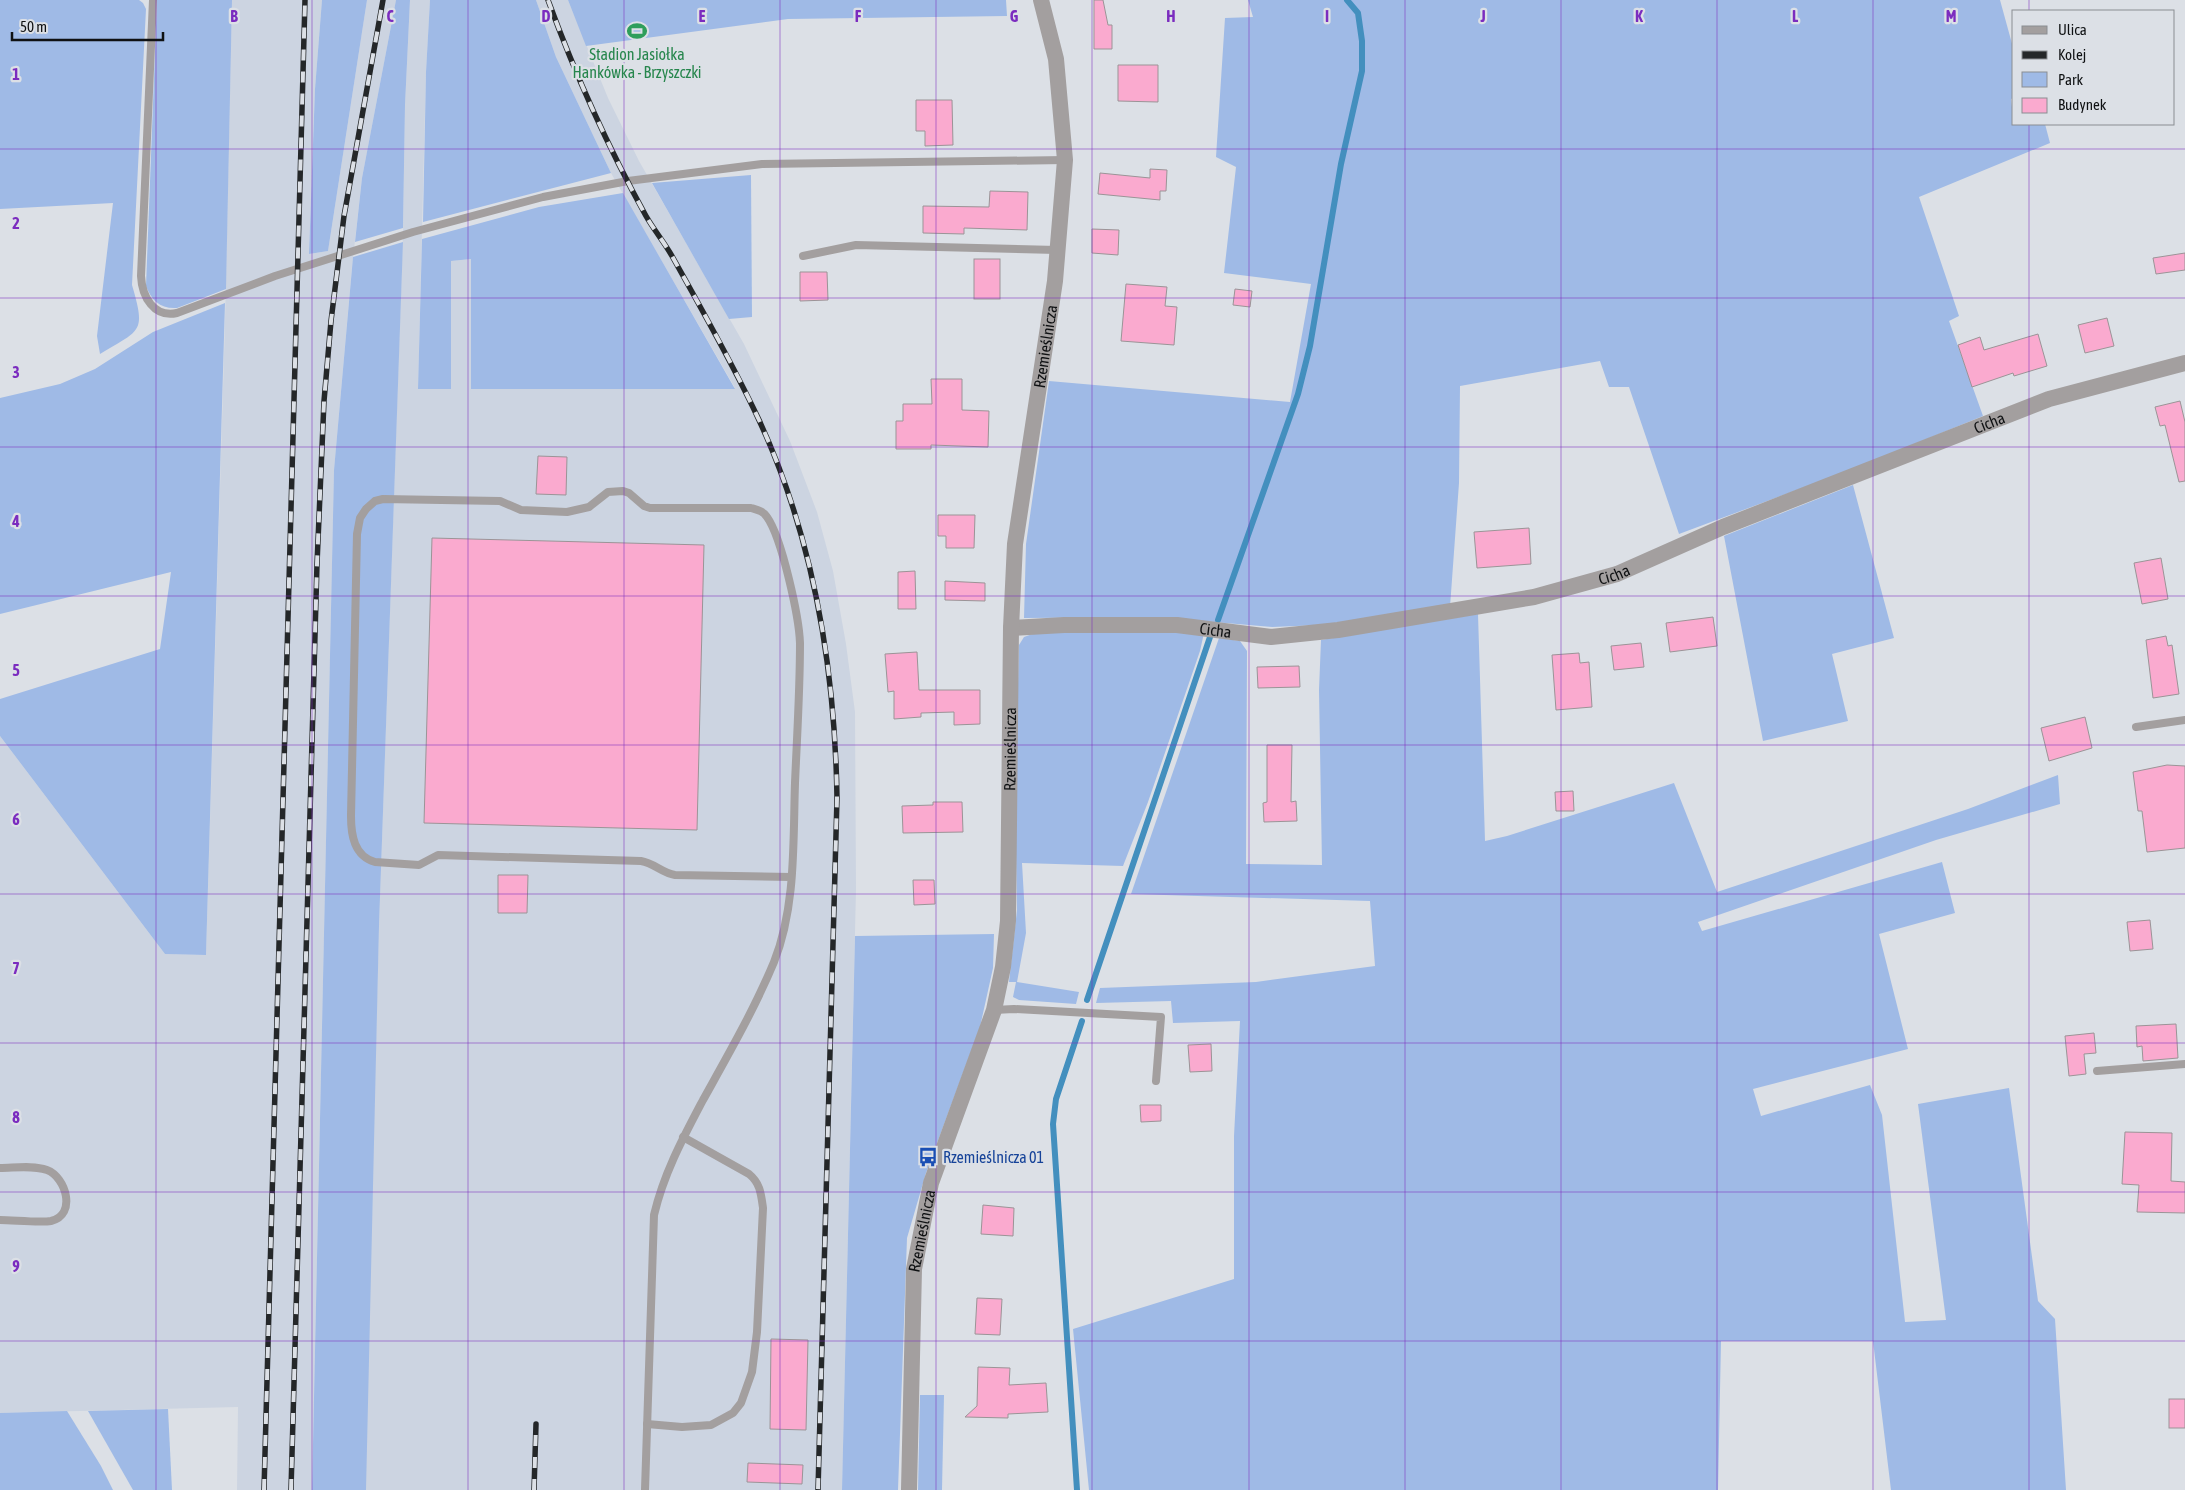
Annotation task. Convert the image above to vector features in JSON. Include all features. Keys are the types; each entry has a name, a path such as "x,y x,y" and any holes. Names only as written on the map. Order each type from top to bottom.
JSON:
{"street":[{"name":"Rzemieślnicza","path":"909,1490 914,1269 931,1183 994,1010 1003,967 1008,921 1011,628 1015,544 1055,281 1065,160 1056,60 1041,0"},
{"name":"Cicha","path":"1011,628 1064,625 1177,625 1271,636 1348,629 1534,597 1617,574 1723,527 2049,400 2185,363"}],"lane":[{"path":"153,0 141,276 143,291 149,302 158,312 164,314 177,313 267,279 413,232 543,197 628,181 762,164 1065,160"},
{"path":"803,256 856,246 1057,250"},
{"path":"645,1490 654,1215 664,1179 773,963 786,921 791,877 800,676 800,628 783,558 771,524 760,510 751,508 650,508 644,506 634,496 623,491 608,492 589,507 567,512 521,510 500,502 399,499 374,502 366,509 360,518 357,534 351,806 351,832 354,844 360,854 368,860 375,862 419,865 438,855 641,861 654,865 666,874 675,875 791,877"},
{"path":"2136,727 2185,720"},
{"path":"994,1010 1014,1009 1161,1017 1156,1081"},
{"path":"2097,1071 2185,1064"},
{"path":"647,1424 697,1427 711,1425 723,1420 733,1413 741,1403 752,1372 762,1231 761,1191 756,1180 748,1174 684,1137"},
{"path":"0,1168 46,1169 54,1174 63,1185 66,1205 61,1215 51,1221 0,1220"}],"shaded area":[{"path":"232,0 322,0 315,89 309,254 328,251 367,0 396,0 362,178 334,470 312,1490 237,1490 238,1407 0,1413 0,736 165,954 206,955 225,322"},
{"path":"410,0 430,0 426,72 418,389 451,389 451,261 471,259 735,388 611,173 556,57 536,0 568,0 608,98 639,161 744,344 790,441 817,512 833,571 846,644 855,712 856,889 842,1490 364,1490 379,926"}],"green space":[{"path":"0,0 139,0 146,9 132,285 139,313 139,321 137,328 132,334 100,354 97,336 113,203 0,209"},
{"path":"157,0 232,0 226,289 177,308 166,307 157,303 146,286"},
{"path":"322,0 367,0 328,251 309,254 315,89"},
{"path":"396,0 410,0 405,105 403,228 355,242 362,178"},
{"path":"430,0 536,0 556,57 611,173 423,222 426,72"},
{"name":"Stadion Jasiołka Hankówka - Brzyszczki","path":"568,0 1006,0 1007,16 788,19 586,46"},
{"path":"1248,0 2000,0 2012,44 2012,125 2045,125 2050,143 1919,197 1959,316 1949,321 1983,416 1853,469 1679,534 1629,387 1609,387 1600,361 1460,386 1459,483 1450,607 1320,625 1272,627 1156,617 1024,618 1026,544 1049,381 1290,402 1311,284 1224,273 1236,167 1216,157 1225,18 1253,17"},
{"path":"751,175 752,317 729,319 652,183"},
{"path":"623,193 735,389 471,389 471,259 451,261 451,389 418,389 422,239 539,207"},
{"path":"403,242 379,926 366,1490 312,1490 334,470 353,257"},
{"path":"225,303 206,955 165,954 0,736 0,699 160,649 171,572 0,614 0,398 60,384 95,369 153,332"},
{"path":"1853,485 1894,638 1832,654 1848,721 1763,741 1724,536"},
{"path":"1478,614 1485,841 1507,836 1674,783 1717,892 1968,809 2058,775 2060,804 1936,840 1698,922 1702,931 1942,862 1955,913 1879,934 1908,1049 1753,1089 1761,1116 1870,1085 1882,1115 1905,1322 1946,1320 1918,1104 2009,1088 2038,1301 2055,1319 2066,1490 1891,1490 1873,1341 1721,1341 1718,1490 1089,1490 1073,1329 1234,1279 1234,1136 1240,1021 1173,1023 1171,1001 1096,1003 1100,988 1256,982 1375,966 1370,901 1131,894 1219,638 1240,641 1247,651 1246,864 1322,865 1319,690 1321,640"},
{"path":"1041,631 1204,633 1200,651 1148,802 1123,866 1022,863 1026,933 1017,982 1079,992 1076,1004 1019,1000 1013,997 1016,982 1009,982 1017,910 1015,798 1019,645 1024,637"},
{"path":"994,934 993,968 980,1027 926,1173 907,1238 898,1490 842,1490 855,936"},
{"path":"920,1395 944,1395 942,1490 918,1490"},
{"path":"168,1409 172,1490 133,1490 88,1411"},
{"path":"67,1411 101,1466 113,1490 0,1490 0,1413"}],"building":[{"path":"1094,0 1103,0 1108,25 1112,25 1112,49 1094,49"},
{"path":"1118,65 1158,65 1158,102 1118,101"},
{"path":"916,100 952,100 953,145 925,146 925,131 916,131"},
{"path":"1150,169 1167,170 1166,191 1160,191 1160,200 1098,194 1100,173 1150,178"},
{"path":"990,191 1028,192 1027,230 964,228 964,234 923,233 923,206 989,207"},
{"path":"1092,229 1119,230 1118,255 1092,253"},
{"path":"2185,253 2185,270 2156,274 2153,258"},
{"path":"974,259 1000,259 1000,299 974,299"},
{"path":"800,272 827,272 828,300 800,301"},
{"path":"1126,284 1167,287 1165,306 1177,307 1174,345 1121,341"},
{"path":"1235,289 1252,291 1250,307 1233,305"},
{"path":"2107,318 2114,346 2085,353 2078,325"},
{"path":"2038,334 2047,366 2014,376 2013,373 1972,387 1958,345 1980,337 1984,350"},
{"path":"931,379 962,379 962,410 989,411 988,447 931,445 931,449 896,449 896,421 903,421 903,404 932,404"},
{"path":"2180,401 2185,422 2185,481 2179,482 2165,425 2160,426 2155,407"},
{"path":"538,456 567,457 566,495 536,494"},
{"path":"938,515 975,515 974,548 946,548 946,536 938,536"},
{"path":"1529,528 1531,564 1477,568 1474,532"},
{"path":"432,538 704,545 697,830 424,823"},
{"path":"2161,558 2168,599 2142,604 2134,563"},
{"path":"915,571 916,609 898,609 898,572"},
{"path":"945,581 985,583 985,601 945,600"},
{"path":"1713,617 1717,646 1670,652 1666,623"},
{"path":"2166,636 2168,646 2172,645 2179,694 2153,698 2146,640"},
{"path":"1641,643 1644,667 1614,670 1611,646"},
{"path":"917,652 919,690 980,690 980,724 954,725 954,712 921,713 921,717 894,719 894,691 888,692 885,654"},
{"path":"1579,653 1580,663 1589,662 1592,707 1556,710 1552,655"},
{"path":"1299,666 1300,687 1258,688 1257,667"},
{"path":"2085,717 2092,748 2049,761 2041,728"},
{"path":"1267,745 1292,745 1291,802 1296,801 1297,821 1264,822 1263,803 1267,802"},
{"path":"2167,765 2185,766 2185,848 2147,852 2142,811 2138,811 2133,772"},
{"path":"1573,791 1574,811 1556,811 1555,792"},
{"path":"933,802 962,802 963,832 903,833 902,806 933,805"},
{"path":"498,875 528,875 527,913 498,913"},
{"path":"913,880 934,880 935,904 914,905"},
{"path":"2150,920 2153,949 2130,951 2127,922"},
{"path":"2176,1024 2178,1058 2143,1061 2142,1046 2137,1047 2136,1026"},
{"path":"2094,1033 2096,1053 2084,1054 2086,1074 2069,1076 2065,1036"},
{"path":"1211,1044 1212,1071 1190,1072 1188,1045"},
{"path":"1140,1105 1161,1105 1161,1121 1141,1122"},
{"path":"2125,1132 2172,1133 2171,1181 2185,1182 2185,1213 2137,1212 2139,1185 2122,1184"},
{"path":"983,1205 1014,1208 1013,1236 981,1234"},
{"path":"977,1298 1002,1299 1000,1335 975,1334"},
{"path":"771,1339 808,1340 806,1430 770,1429"},
{"path":"978,1367 1010,1368 1009,1385 1046,1383 1048,1412 1008,1414 1008,1418 965,1417 977,1406"},
{"path":"2169,1399 2185,1399 2185,1428 2169,1428"},
{"path":"748,1463 803,1465 802,1484 747,1482"}],"waterway":[{"path":"1218,620 1298,394 1310,346 1341,164 1362,71 1362,41 1358,13 1347,0"},
{"path":"1087,1000 1210,637"},
{"path":"1077,1490 1053,1124 1056,1099 1082,1021"}],"railway":[{"path":"264,1490 305,0"},
{"path":"291,1490 317,564 324,401 331,321 344,216 383,0"},
{"path":"548,0 569,55 618,164 646,216 672,256 706,317 759,420 778,465 794,511 818,605 832,701 837,798 818,1490"},
{"path":"534,1490 536,1424"}],"place":[{"name":"Stadion Jasiołka Hankówka - Brzyszczki","path":"637,31"},
{"name":"Rzemieślnicza 01","path":"928,1157"}]}
